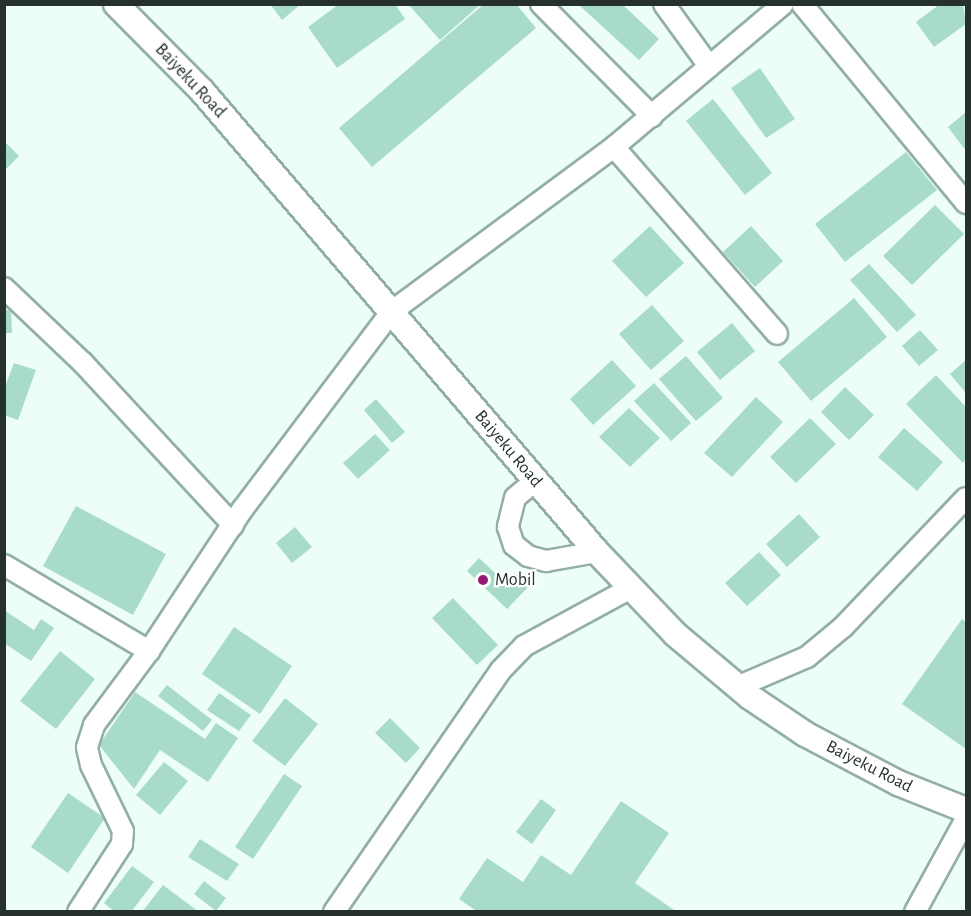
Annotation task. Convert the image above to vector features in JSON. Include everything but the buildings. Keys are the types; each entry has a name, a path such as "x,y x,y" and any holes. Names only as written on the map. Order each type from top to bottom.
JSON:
{"main road":[{"name":"Baiyeku Road","path":"116,4 202,91 535,481 597,552 675,634 737,687 816,739 898,783 965,809"}],"street":[{"path":"541,4 652,116"},
{"path":"664,4 709,66"},
{"path":"78,912 122,844 123,831 91,765 87,747 94,725 149,651 233,525 391,312 614,147 783,4"},
{"path":"801,4 966,204"},
{"path":"614,147 777,334"},
{"path":"4,288 83,363 233,525"},
{"path":"535,481 515,498 508,527 514,544 528,556 546,561 597,552"},
{"path":"737,687 807,657 843,627 966,498"},
{"path":"4,565 149,651"},
{"path":"334,912 501,670 524,645 631,588"},
{"path":"915,912 965,809"}],"place":[{"name":"Mobil","path":"483,580"}]}
